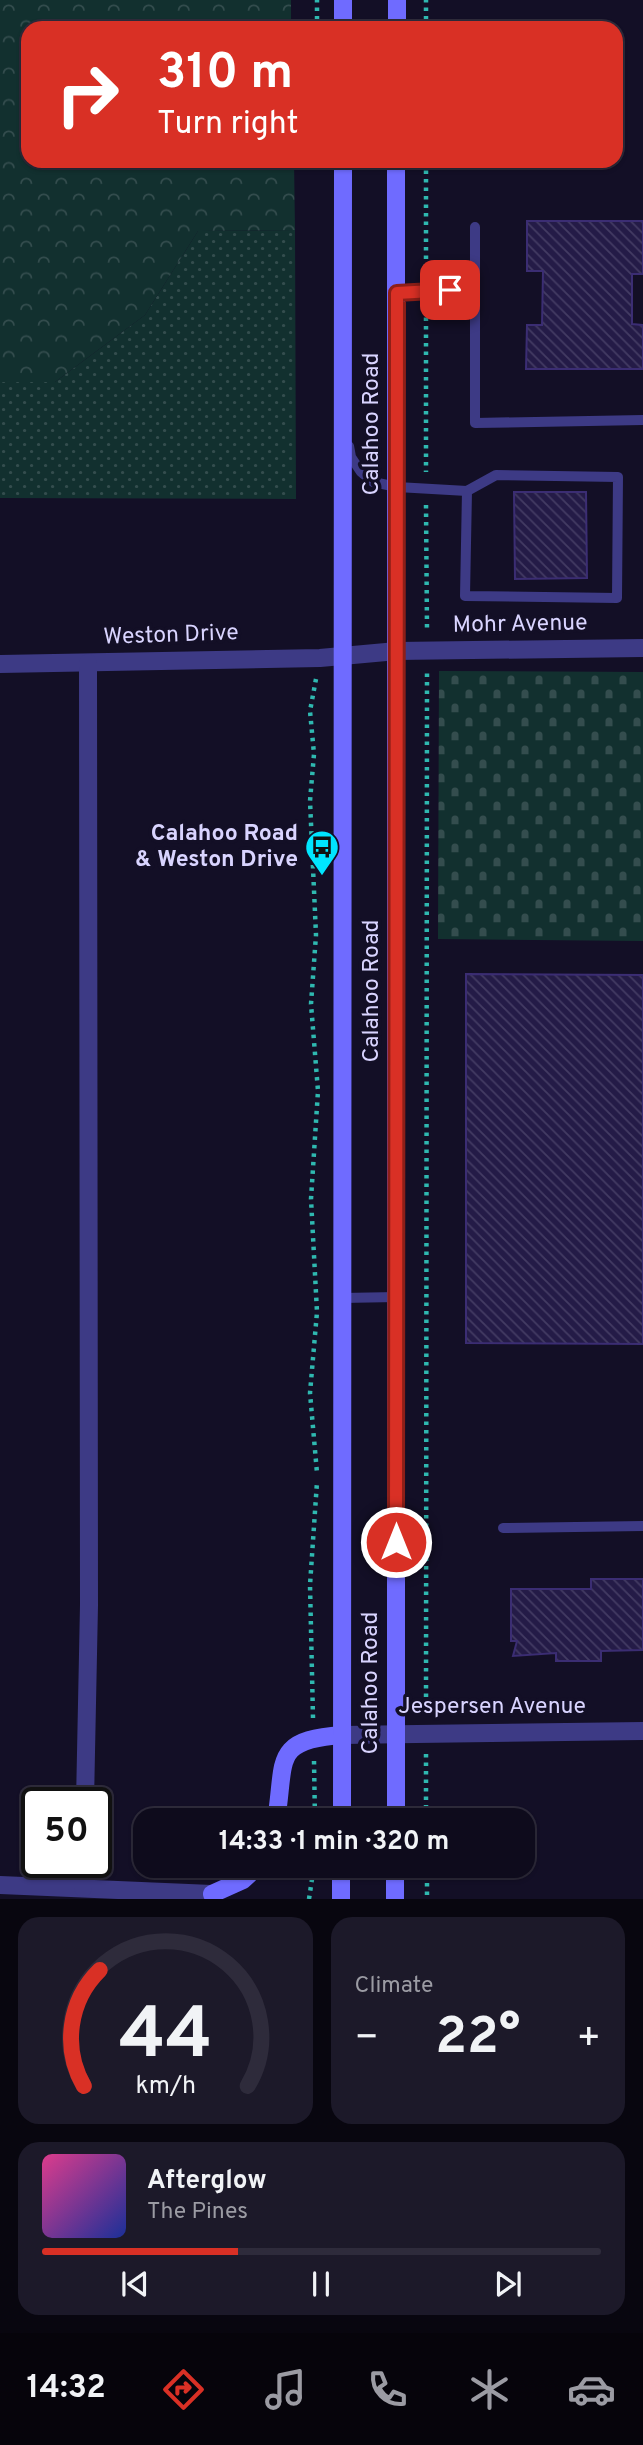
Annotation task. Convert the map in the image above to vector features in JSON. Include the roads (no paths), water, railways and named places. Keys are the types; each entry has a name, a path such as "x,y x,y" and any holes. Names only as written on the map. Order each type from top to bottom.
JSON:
{"main road":[{"path":"343,0 343,21"},
{"path":"397,0 397,21"},
{"name":"Calahoo Road","path":"342,1808 343,168"},
{"name":"Calahoo Road","path":"396,1808 397,168"},
{"path":"277,1808 282,1770 292,1746 313,1737 342,1735"},
{"path":"212,1894 246,1878"},
{"path":"341,1878 341,1899"},
{"path":"395,1899 396,1878"}],"street":[{"name":"Mohr Avenue","path":"344,656 397,651 643,648"},
{"name":"Weston Drive","path":"0,664 344,656"},
{"path":"85,1787 89,1605 88,663"},
{"name":"Jespersen Avenue","path":"342,1735 396,1732 643,1731"},
{"path":"83,1878 83,1888"},
{"path":"0,1885 212,1894"}],"lane":[{"path":"475,228 475,423 643,420"},
{"path":"397,293 473,290"},
{"path":"344,421 351,457 361,472 373,482 397,487 467,491 496,475 618,477 617,598 465,596 467,491"},
{"path":"342,1298 397,1297"},
{"path":"503,1528 643,1526"}],"place":[{"name":"Calahoo Road & Weston Drive","path":"322,877"}]}
